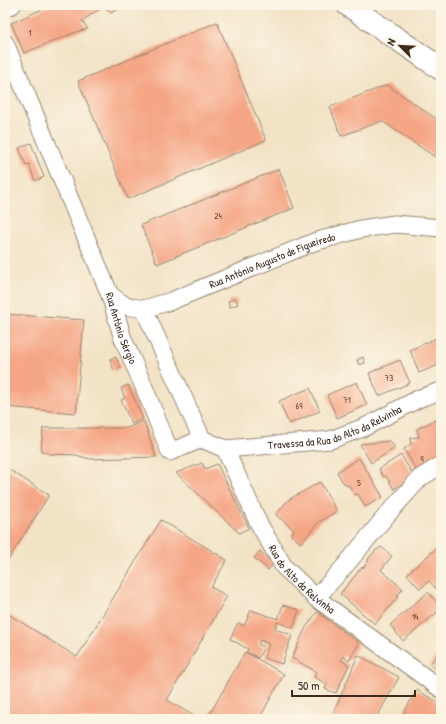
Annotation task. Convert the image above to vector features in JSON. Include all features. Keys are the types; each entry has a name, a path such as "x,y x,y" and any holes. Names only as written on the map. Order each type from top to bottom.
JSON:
{"main road":[{"path":"348,5 441,69"}],"street":[{"path":"5,8 12,5"},
{"name":"Rua António Sérgio","path":"5,43 110,295 123,339 144,386 170,452 202,439"},
{"name":"Rua António Augusto de Figueiredo","path":"144,310 180,297 314,242 361,229 395,224 441,228"},
{"path":"110,295 126,306 144,310 202,439 225,449"},
{"name":"Travessa da Rua do Alto da Relvinha","path":"225,449 330,440 365,427 420,398 441,391"},
{"name":"Rua do Alto da Relvinha","path":"225,449 259,524 284,567 316,598 441,689"},
{"path":"316,598 420,478 441,465"}],"building":[{"path":"52,5 124,5 111,13 104,6 82,21 88,29 76,32 24,53 11,23"},
{"path":"217,22 266,140 128,199 78,81"},
{"path":"387,85 441,122 441,161 382,121 341,136 330,107"},
{"path":"31,143 44,177 35,181 29,164 26,165 19,148"},
{"path":"279,169 294,208 157,264 141,225"},
{"path":"236,298 238,304 230,307 228,301"},
{"path":"5,314 84,320 76,413 5,407"},
{"path":"441,336 441,364 419,373 410,350"},
{"path":"116,357 121,368 114,371 110,359"},
{"path":"363,357 365,363 359,365 357,360"},
{"path":"400,360 410,383 379,396 369,373"},
{"path":"357,382 367,405 337,418 327,395"},
{"path":"128,385 143,419 132,424 121,400 125,398 121,388"},
{"path":"310,388 320,411 289,424 279,401"},
{"path":"441,417 441,459 418,473 404,449 411,444 410,438 419,437 417,429"},
{"path":"144,421 156,457 90,459 76,455 50,454 41,451 43,428 127,428"},
{"path":"390,441 395,448 371,463 360,444"},
{"path":"401,455 414,476 394,489 386,476 383,477 379,469"},
{"path":"359,458 383,497 365,507 358,494 355,495 349,485 347,486 342,481 337,472"},
{"path":"202,463 205,469 217,464 249,528 239,533 176,473"},
{"path":"8,469 49,495 5,565 5,474"},
{"path":"320,482 337,511 319,522 301,543 291,535 294,530 276,515 288,500"},
{"path":"161,520 227,560 211,587 227,596 167,700 194,716 192,719 5,719 5,612 77,657"},
{"path":"441,544 441,590 439,592 429,581 420,589 407,574"},
{"path":"381,547 392,556 381,570 403,589 375,624 340,594 362,567 363,568 369,560 368,559"},
{"path":"260,551 273,564 268,570 254,558"},
{"path":"428,592 441,607 441,609 403,641 390,625"},
{"path":"283,605 299,610 293,628 277,622 275,629 292,635 282,664 264,658 269,644 260,640 258,644 264,647 258,658 247,652 248,649 230,639 238,623 244,626 251,610 278,619"},
{"path":"317,612 359,643 349,661 343,656 341,660 349,665 336,693 325,689 327,684 314,677 317,672 292,658 305,629"},
{"path":"441,649 441,672 430,664"},
{"path":"245,652 284,674 259,719 207,719"},
{"path":"358,655 399,677 376,719 331,719"},
{"path":"417,690 441,704 441,711 436,719 400,719"}]}
